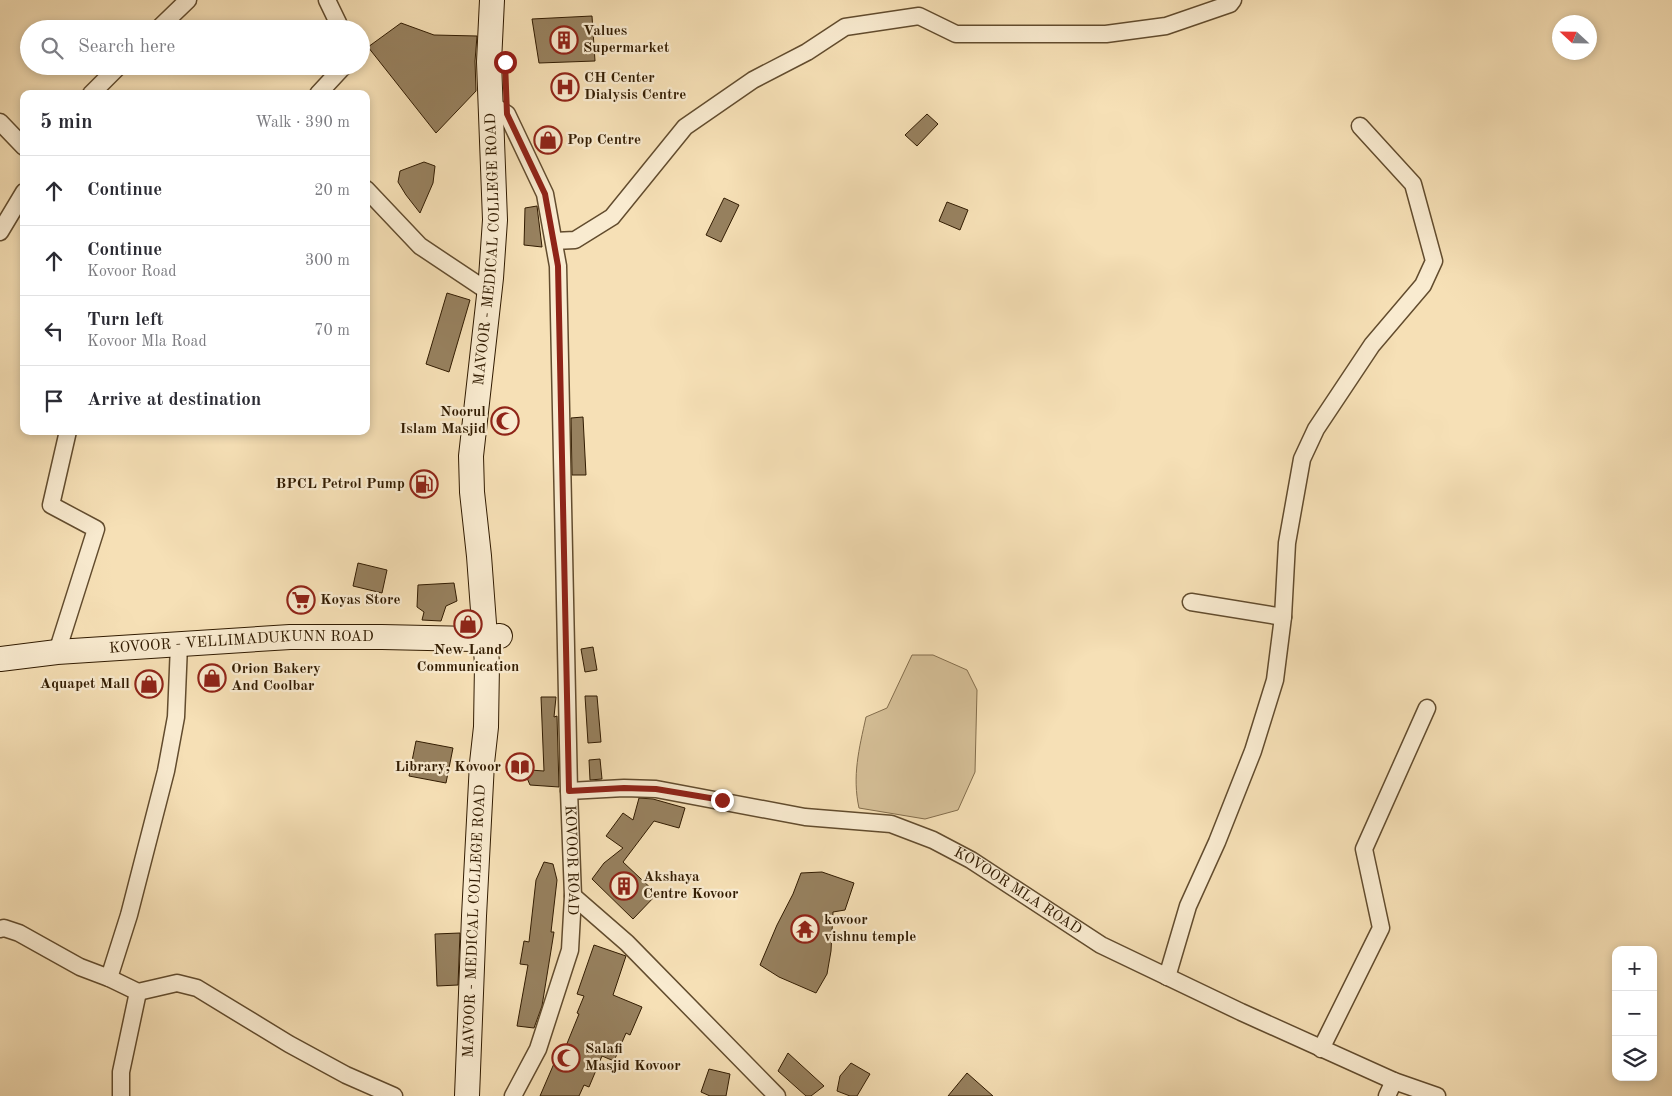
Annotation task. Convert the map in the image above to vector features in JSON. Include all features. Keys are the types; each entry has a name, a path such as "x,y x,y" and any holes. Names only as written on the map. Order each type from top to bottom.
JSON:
{"main road":[{"name":"MAVOOR - MEDICAL COLLEGE ROAD","path":"467,1096 474,916 482,763 486,727 487,664 493,636 486,556 472,492 471,456 495,220 499,109 489,62 492,0"},
{"path":"486,556 488,491 486,457 511,220 499,109 505,62 508,0"},
{"path":"483,1096 490,916 498,764 502,728 503,664 493,636"},
{"name":"KOVOOR - VELLIMADUKUNN ROAD","path":"0,659 57,652 290,637 473,639 493,636"}],"street":[{"path":"167,20 188,0"},
{"path":"326,0 336,20"},
{"path":"554,241 575,240 612,217 685,127 753,80 807,52 845,27 919,16 956,34 1106,34 1166,26 1230,4 1233,0"},
{"path":"95,90 110,75"},
{"path":"322,90 336,75"},
{"name":"KOVOOR ROAD","path":"499,109 545,194 558,266 573,896 570,950 538,1049 513,1096"},
{"path":"0,122 20,143"},
{"path":"1167,976 1188,906 1217,842 1253,751 1275,680 1283,617 1287,543 1302,459 1326,413 1372,345 1423,285 1434,261 1413,184 1360,126"},
{"path":"370,193 420,246 489,292"},
{"path":"0,232 20,199"},
{"path":"57,652 96,529 51,505 67,435"},
{"path":"1191,602 1283,617"},
{"path":"109,978 129,915 166,771 176,717 179,645"},
{"path":"1321,1048 1381,928 1364,849 1427,708"},
{"name":"KOVOOR MLA ROAD","path":"569,791 624,788 656,789 805,817 891,824 933,840 971,860 1101,945 1321,1048 1390,1089 1437,1096"},
{"path":"573,896 627,943 777,1096"},
{"path":"0,929 4,928 19,934 80,967 138,992 177,983 197,988 289,1044 346,1075 394,1096"},
{"path":"121,1096 121,1072 138,992"}],"shaded area":[{"path":"912,655 933,655 967,670 977,690 975,772 958,810 925,819 859,808 856,785 857,762 866,717 887,708"}],"building":[{"name":"Values Supermarket","path":"592,16 595,61 539,63 532,19"},
{"path":"401,23 434,35 477,36 475,61 476,91 436,133 370,50 370,46"},
{"path":"927,114 938,124 917,146 905,135"},
{"path":"424,162 435,166 433,183 420,213 398,182 400,171"},
{"path":"724,198 739,205 721,242 706,235"},
{"path":"947,202 968,210 960,230 939,221"},
{"path":"537,206 542,247 524,245 525,208"},
{"path":"447,293 470,300 449,372 426,364"},
{"path":"583,417 586,475 572,475 571,418"},
{"path":"358,563 387,570 382,593 353,586"},
{"path":"454,583 457,601 446,606 441,621 422,620 424,612 417,607 418,585"},
{"path":"593,647 597,670 585,672 581,649"},
{"path":"585,696 597,696 601,742 588,743"},
{"path":"541,697 556,697 554,717 557,716 559,787 530,785 527,778 530,770 544,771"},
{"path":"416,741 453,748 446,783 409,776"},
{"path":"600,759 602,779 590,780 589,760"},
{"path":"639,798 653,799 685,808 679,828 654,821 623,862 657,894 633,919 592,879 604,863 623,848 606,836 623,813 633,820"},
{"path":"544,862 553,864 557,880 551,932 554,932 542,1006 534,1028 517,1026 528,965 520,964 524,941 529,942 536,880"},
{"path":"822,872 854,883 845,910 833,912 831,951 827,974 816,993 779,977 760,965 801,873"},
{"path":"460,933 458,985 437,986 435,934"},
{"path":"594,945 626,956 613,995 642,1007 630,1035 626,1033 614,1061 602,1056 589,1087 584,1085 579,1096 540,1096 562,1045 566,1046 579,1014 577,1013 584,996 577,994"},
{"path":"788,1053 824,1086 811,1096 806,1096 778,1071"},
{"path":"851,1063 870,1074 857,1096 850,1096 837,1091 840,1076"},
{"path":"709,1069 730,1074 726,1096 710,1096 701,1092"},
{"path":"967,1073 993,1096 948,1096"}],"place":[{"name":"Values Supermarket","path":"564,40"},
{"name":"CH Center Dialysis Centre","path":"565,87"},
{"name":"Pop Centre","path":"548,140"},
{"name":"Noorul Islam Masjid","path":"505,421"},
{"name":"BPCL Petrol Pump","path":"424,484"},
{"name":"Koyas Store","path":"301,600"},
{"name":"New Land Communication","path":"468,624"},
{"name":"Orion Bakery And Coolbar","path":"212,678"},
{"name":"Aquapet Mall","path":"149,684"},
{"name":"Library, Kovoor","path":"520,767"},
{"name":"Akshaya Centre Kovoor","path":"624,886"},
{"name":"kovoor vishnu temple","path":"805,929"},
{"name":"Salafi Masjid Kovoor","path":"566,1058"}],"route":[{"path":"505,62 507,114 545,194 558,266 569,791 624,788 656,789 722,800"}]}
